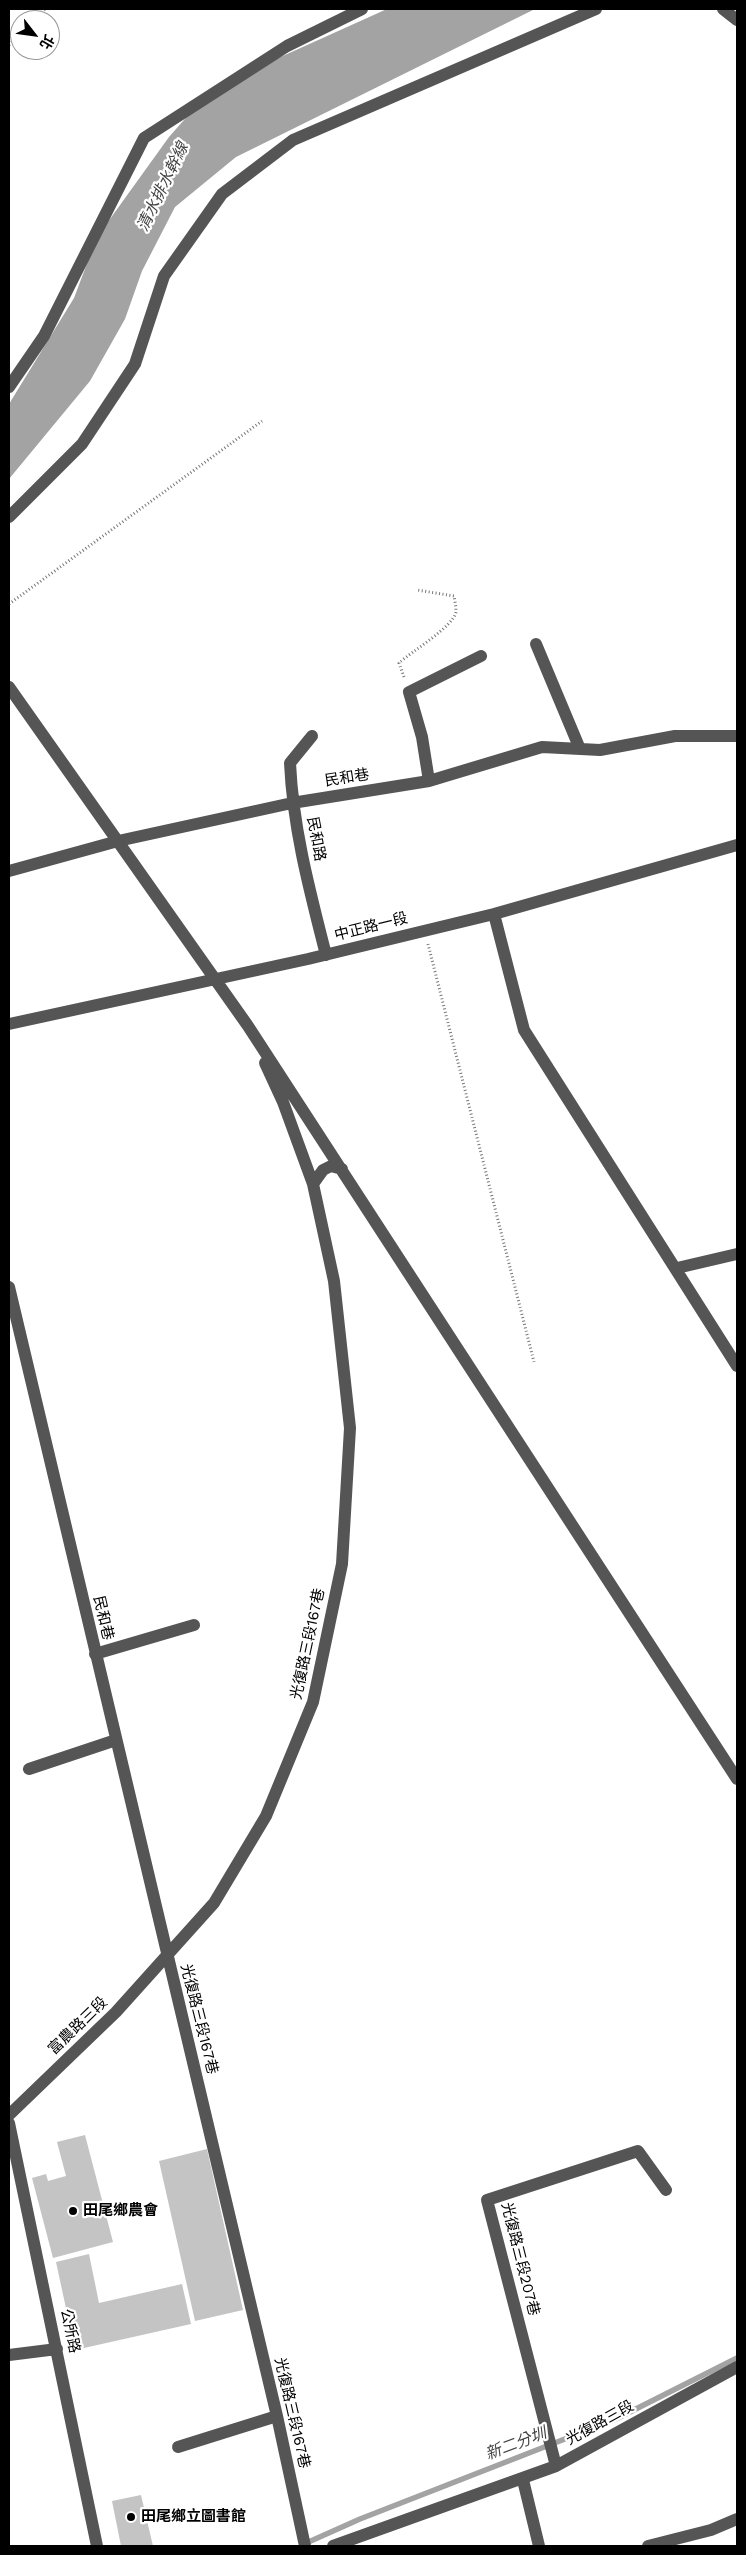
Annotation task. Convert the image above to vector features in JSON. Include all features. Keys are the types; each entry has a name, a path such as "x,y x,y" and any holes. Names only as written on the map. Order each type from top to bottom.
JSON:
{"street":[{"path":"9,387 44,336 144,138 287,46 362,9"},
{"path":"9,517 82,444 135,364 164,276 222,194 293,140 596,9"},
{"path":"723,9 737,20"},
{"path":"536,644 580,750"},
{"path":"429,781 422,737 409,692 482,656"},
{"path":"9,687 248,1026 737,1778"},
{"name":"民和路","path":"312,736 290,763 292,803 309,888 326,955"},
{"name":"民和巷","path":"9,871 118,841 292,803 429,781 542,747 600,750 674,736 737,736"},
{"name":"中正路一段","path":"9,1024 326,955 494,914 737,845"},
{"path":"494,914 524,1030 677,1268 737,1366"},
{"name":"光復路三段167巷","path":"248,1026 283,1102 313,1184 334,1281 350,1428 342,1564 313,1702 266,1816 214,1903 167,1956 277,2416 305,2546"},
{"path":"313,1184 323,1170 331,1166 342,1169"},
{"path":"677,1268 737,1254"},
{"name":"民和巷","path":"9,1287 167,1956"},
{"path":"95,1654 194,1625"},
{"path":"29,1770 116,1740"},
{"name":"富農路三段","path":"9,2115 116,2012 167,1956"},
{"name":"公所路","path":"9,2123 96,2546"},
{"name":"光復路三段207巷","path":"556,2466 488,2200 638,2151 666,2190"},
{"path":"9,2355 57,2349"},
{"name":"光復路三段","path":"333,2546 373,2530 523,2480 556,2466 737,2367"},
{"path":"178,2447 277,2416"},
{"path":"523,2480 539,2546"},
{"path":"648,2546 711,2530 737,2519"}],"path":[{"path":"9,604 262,421"},
{"path":"409,692 399,663 418,646 445,629 456,613 454,596 416,590"},
{"path":"424,931 534,1362"}],"water":[{"name":"清水排水幹線","path":"387,9 535,9 236,157 175,207 142,271 125,319 90,381 9,479 9,404 74,298 97,237 169,137 198,104 245,73"}],"building":[{"name":"田尾鄉農會","path":"85,2135 113,2242 53,2258 32,2178 46,2174 48,2181 66,2176 57,2142"},
{"path":"207,2149 243,2310 195,2321 159,2161"},
{"path":"89,2254 99,2303 182,2284 191,2324 75,2350 56,2262"},
{"name":"田尾鄉立圖書館","path":"141,2495 153,2546 121,2546 112,2501"}],"waterway":[{"name":"新二分圳","path":"304,2544 360,2519 616,2419 737,2358"}],"place":[{"name":"田尾鄉農會","path":"73,2211"},
{"name":"田尾鄉立圖書館","path":"131,2517"}]}
